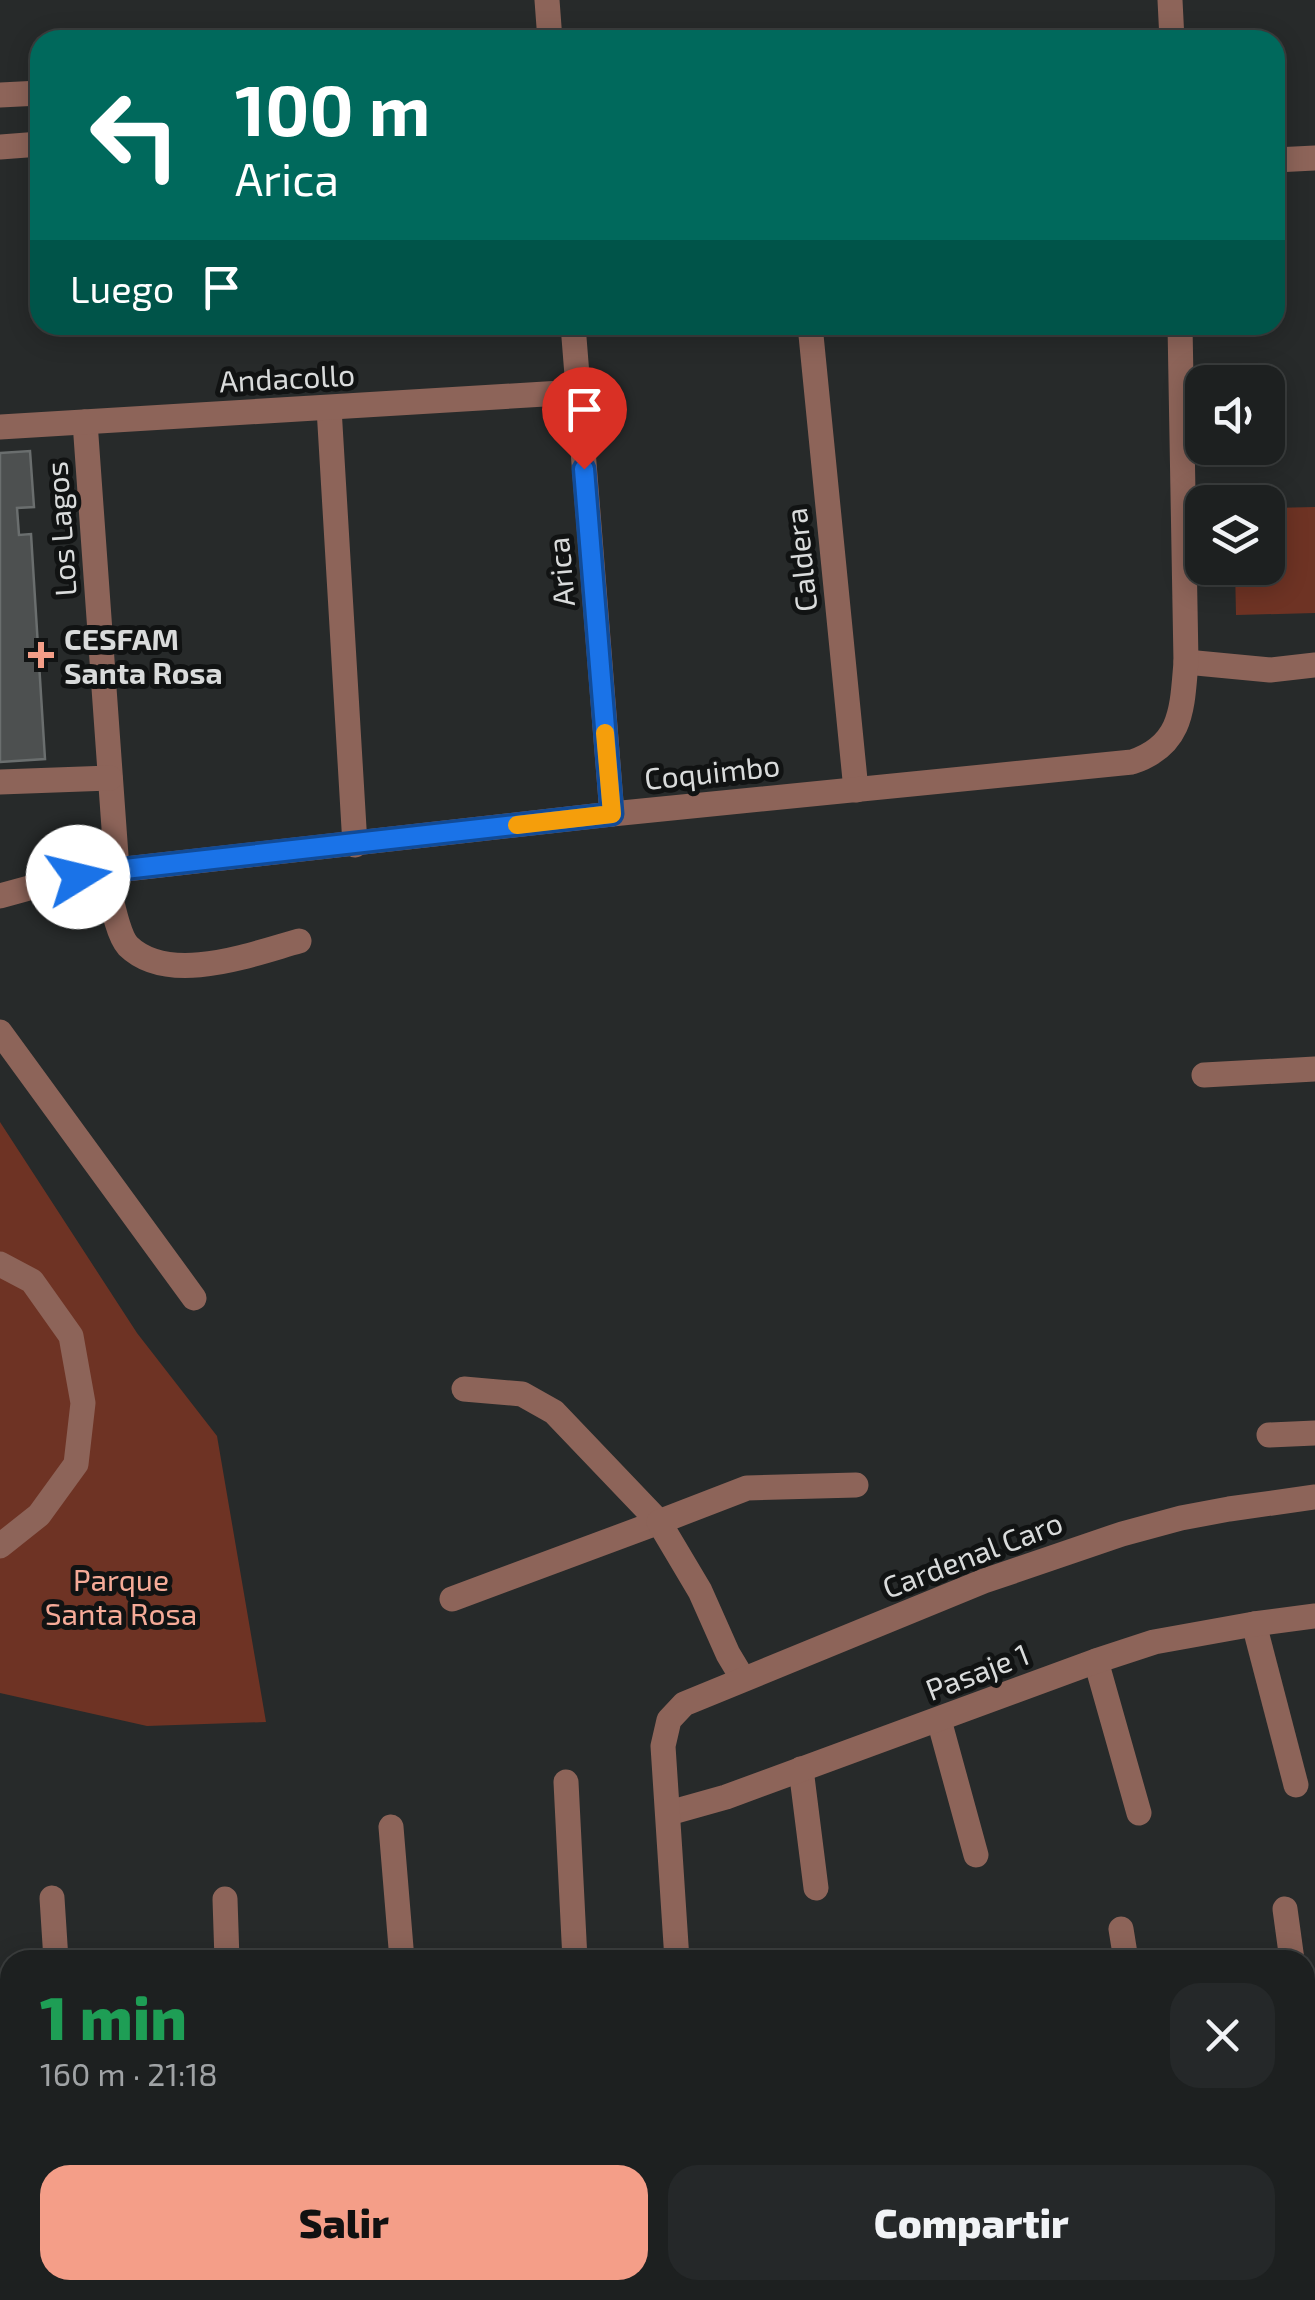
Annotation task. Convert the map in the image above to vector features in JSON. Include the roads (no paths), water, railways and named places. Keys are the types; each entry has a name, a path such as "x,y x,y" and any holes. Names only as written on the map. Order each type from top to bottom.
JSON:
{"street":[{"path":"547,0 549,30"},
{"path":"1170,0 1172,30"},
{"path":"0,95 30,94"},
{"path":"0,147 30,145"},
{"path":"1285,160 1315,158"},
{"name":"Arica","path":"574,335 612,814"},
{"name":"Caldera","path":"811,335 856,790"},
{"name":"Coquimbo","path":"0,896 111,872 1144,758 1156,751 1174,730 1182,704 1186,662 1180,335"},
{"name":"Andacollo","path":"0,427 578,392"},
{"path":"329,408 355,844"},
{"name":"Los Lagos","path":"85,422 110,778 111,872 126,944 163,964 197,964 298,941"},
{"path":"1186,662 1270,670 1315,665"},
{"path":"0,782 110,778"},
{"path":"0,1032 194,1298"},
{"path":"1204,1075 1315,1069"},
{"path":"0,1264 32,1281 71,1336 83,1403 76,1464 39,1516 0,1546"},
{"path":"464,1388 522,1394 554,1412 659,1522 700,1591 743,1679"},
{"path":"1270,1435 1315,1432"},
{"path":"452,1599 747,1488 856,1484"},
{"name":"Cardenal Caro","path":"669,1813 664,1732 684,1704 984,1581 1122,1534 1180,1518 1315,1497"},
{"name":"Pasaje 1","path":"669,1813 726,1797 1154,1642 1315,1616"},
{"path":"1254,1624 1296,1785"},
{"path":"1096,1661 1139,1813"},
{"path":"938,1720 976,1855"},
{"path":"801,1769 816,1888"},
{"path":"566,1782 574,1950"},
{"path":"669,1813 676,1950"},
{"path":"391,1827 401,1950"},
{"path":"52,1898 55,1950"},
{"path":"225,1899 228,1950"},
{"path":"1286,1908 1291,1950"},
{"path":"1122,1929 1125,1950"}],"place":[{"name":"CESFAM Santa Rosa","path":"41,655"}],"park label":[{"name":"Parque Santa Rosa","path":"121,1596"}]}
